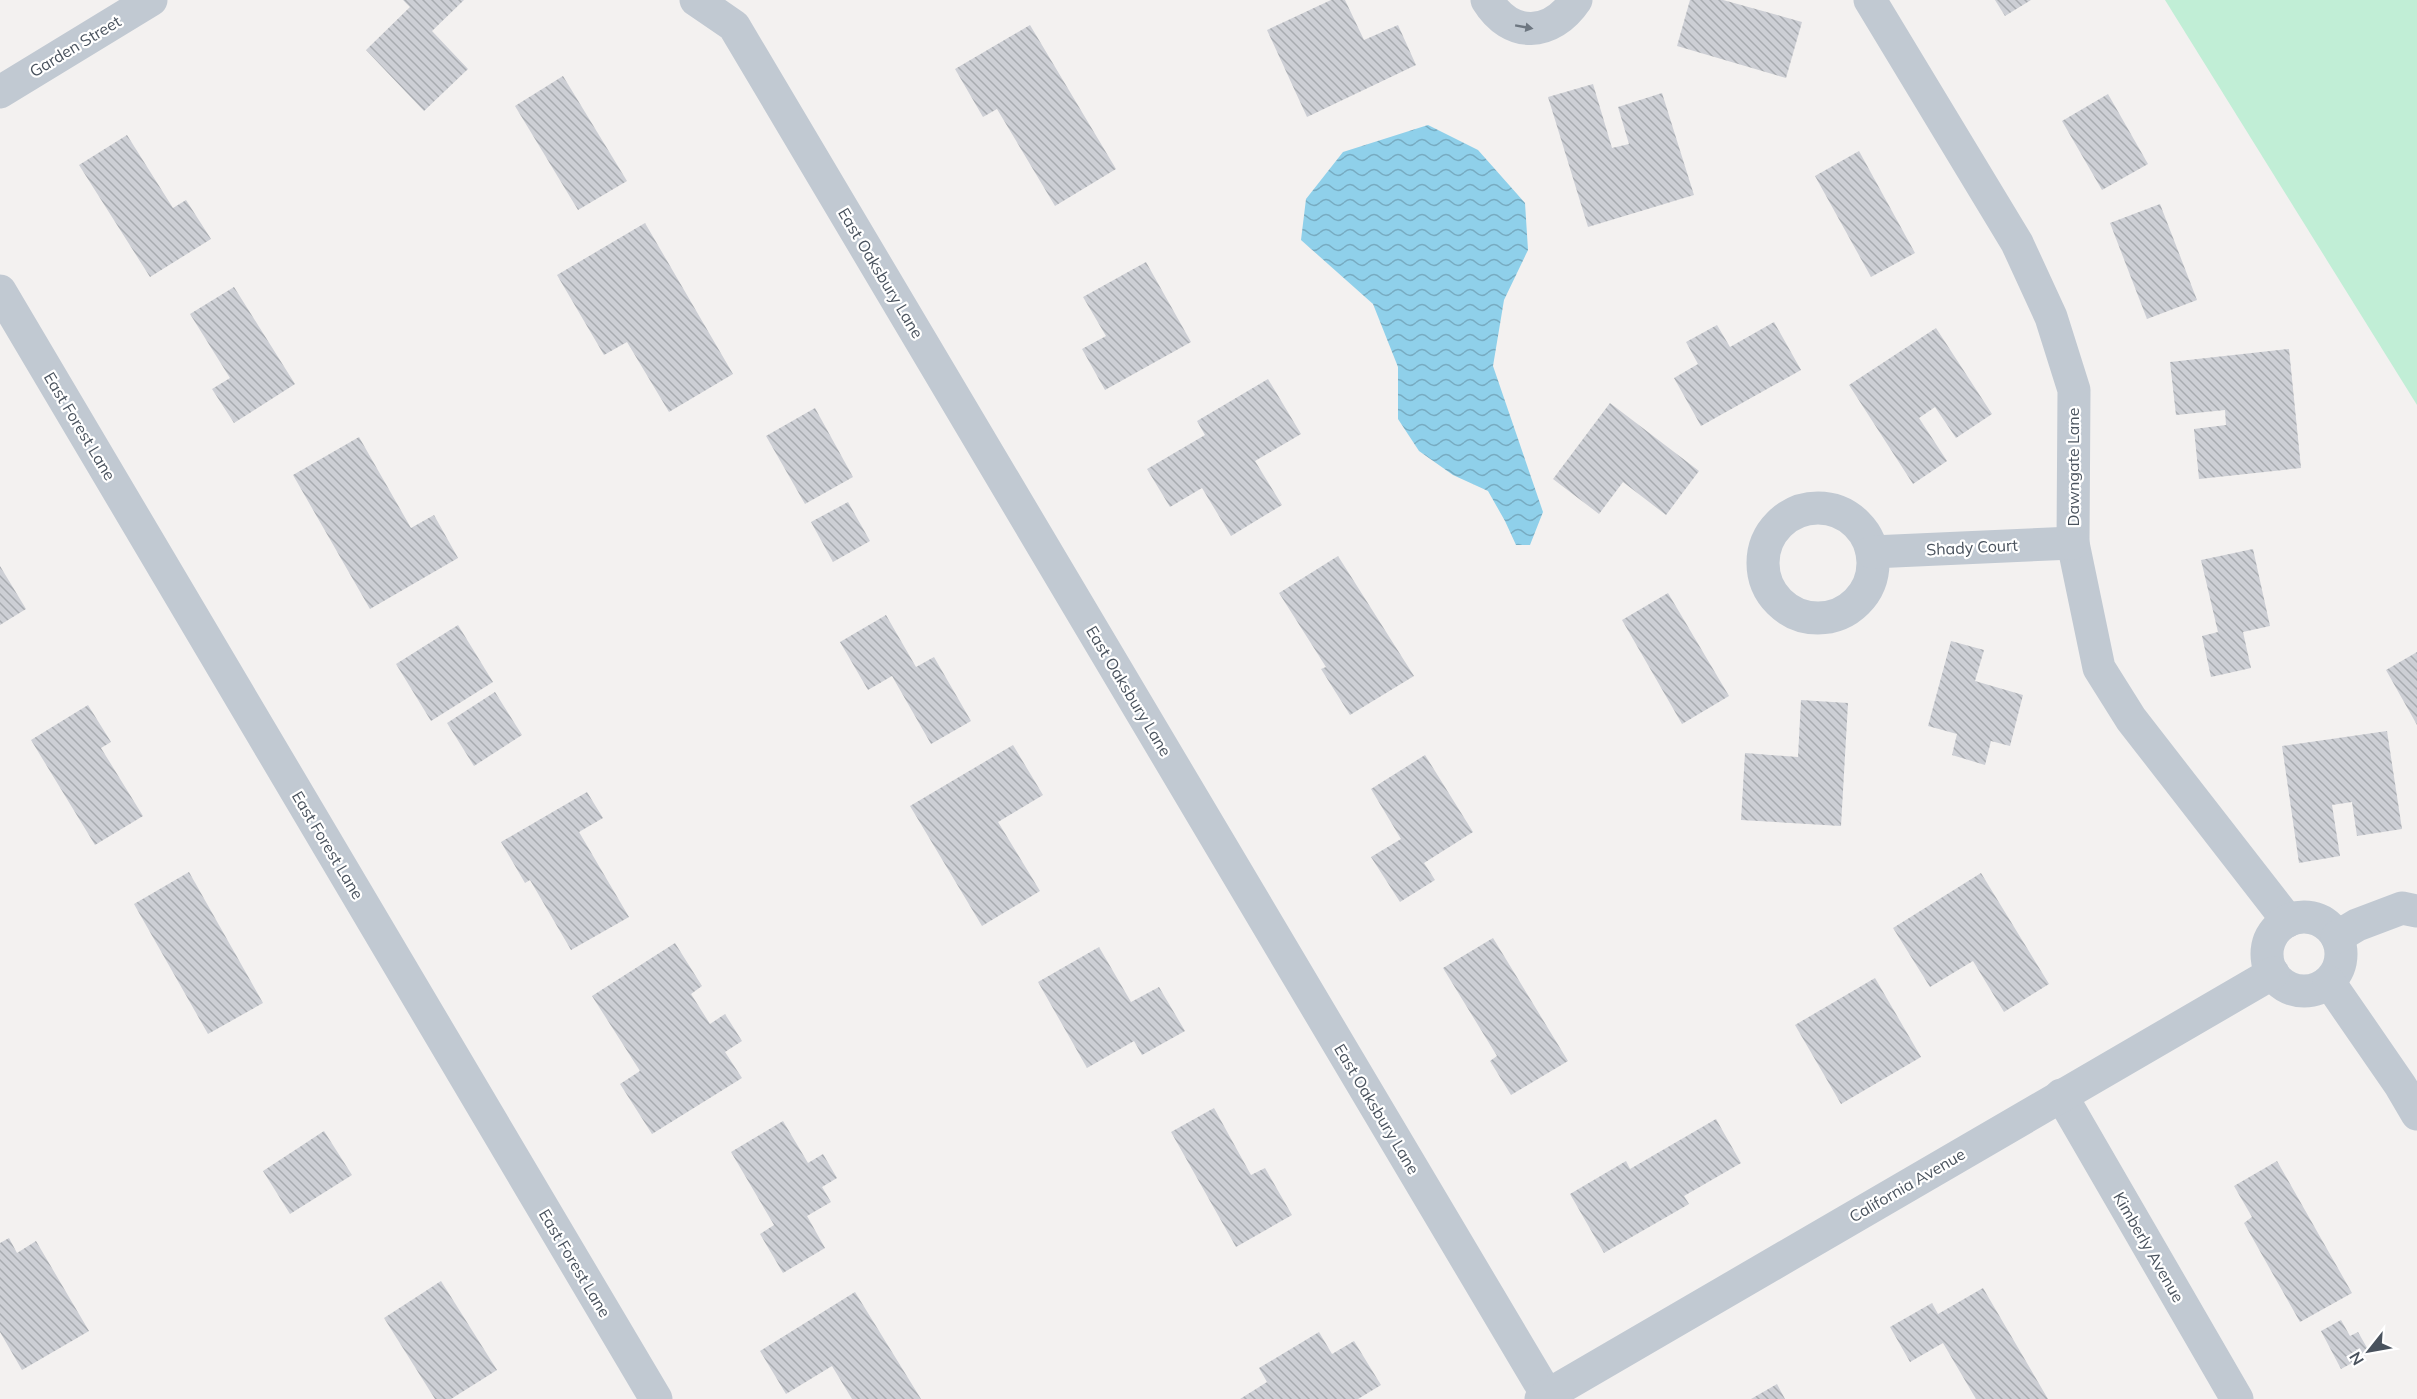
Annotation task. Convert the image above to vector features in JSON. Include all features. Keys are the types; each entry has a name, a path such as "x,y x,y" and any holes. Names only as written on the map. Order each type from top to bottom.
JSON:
{"street":[{"name":"Garden Street","path":"0,92 151,0"},
{"name":"East Oaksbury Lane","path":"696,0 734,26 1544,1397"},
{"path":"1487,0 1494,12 1507,22 1522,28 1539,29 1567,14 1576,0"},
{"name":"Dawngate Lane","path":"1870,0 2017,243 2051,317 2074,390 2073,543 2100,668 2131,719 2288,921"},
{"name":"East Forest Lane","path":"0,291 656,1399"},
{"name":"Shady Court","path":"1872,552 2073,543"},
{"path":"2337,937 2357,925 2402,908 2417,911"},
{"path":"2307,916 2326,923 2337,937 2341,955 2339,967 2329,982 2306,991 2283,984 2273,973 2268,962 2269,943 2275,931 2288,921 2307,916"},
{"name":"California Avenue","path":"1544,1397 2273,973"},
{"path":"2329,982 2400,1085 2417,1114"},
{"name":"Kimberly Avenue","path":"2061,1095 2238,1399"}],"green space":[{"path":"2165,0 2417,0 2417,405"}],"water":[{"path":"1428,125 1478,150 1525,203 1528,250 1504,300 1493,366 1543,512 1530,545 1516,545 1488,491 1453,475 1419,451 1398,419 1398,367 1373,304 1301,240 1306,199 1343,152"}],"building":[{"path":"403,0 464,0 432,31 468,69 424,111 366,50 410,7"},
{"path":"1331,0 1345,0 1364,40 1398,25 1416,65 1307,117 1267,30"},
{"path":"1690,0 1723,0 1802,22 1786,78 1677,46"},
{"path":"1995,0 2031,0 2005,16"},
{"path":"1030,25 1116,169 1055,206 997,109 983,117 955,69"},
{"path":"563,76 627,181 578,210 515,106"},
{"path":"1593,84 1612,148 1629,144 1618,107 1662,93 1694,195 1588,227 1548,97"},
{"path":"2108,94 2148,164 2102,190 2062,121"},
{"path":"127,135 173,208 186,200 211,239 150,277 79,165"},
{"path":"1859,151 1915,253 1871,277 1815,176"},
{"path":"2160,204 2197,300 2147,319 2110,223"},
{"path":"645,223 733,374 669,412 627,342 604,355 557,275"},
{"path":"1146,262 1191,342 1105,390 1082,349 1106,336 1083,297"},
{"path":"234,287 295,384 234,423 212,389 230,378 190,314"},
{"path":"1774,322 1801,370 1701,426 1674,378 1698,364 1686,342 1717,325 1730,347"},
{"path":"1936,328 1992,414 1956,438 1935,407 1919,418 1947,461 1913,484 1849,385"},
{"path":"2289,349 2301,468 2199,479 2194,429 2226,425 2225,410 2176,415 2170,362"},
{"path":"1268,379 1301,434 1255,461 1282,505 1231,536 1202,488 1170,507 1147,469 1205,435 1197,421"},
{"path":"1610,403 1699,471 1666,515 1623,482 1599,514 1553,479"},
{"path":"815,408 853,477 805,504 766,436"},
{"path":"359,437 411,528 434,515 458,558 370,609 293,475"},
{"path":"848,502 870,541 833,562 811,522"},
{"path":"2253,549 2270,626 2243,632 2251,668 2211,677 2202,636 2218,632 2201,560"},
{"path":"1338,556 1414,676 1350,715 1321,669 1326,667 1279,593"},
{"path":"0,566 26,609 0,625"},
{"path":"1668,593 1729,696 1682,724 1622,620"},
{"path":"886,615 916,667 934,657 971,721 931,744 892,676 868,690 840,642"},
{"path":"458,625 493,682 431,721 396,664"},
{"path":"1951,641 1984,650 1975,681 2023,695 2010,746 1991,741 1985,765 1952,755 1957,734 1928,726"},
{"path":"2417,652 2417,725 2386,670"},
{"path":"495,692 522,735 474,766 447,723"},
{"path":"1801,700 1848,703 1841,826 1741,820 1745,753 1798,757"},
{"path":"88,705 111,742 101,748 143,816 95,845 31,740"},
{"path":"2387,731 2402,829 2357,836 2352,802 2332,805 2340,856 2299,863 2282,746"},
{"path":"1013,745 1043,795 998,822 1040,891 982,926 910,806"},
{"path":"1425,755 1473,832 1424,863 1435,880 1400,902 1371,857 1401,839 1371,789"},
{"path":"587,792 603,818 579,832 629,917 571,950 530,880 525,883 501,842"},
{"path":"189,872 263,1003 208,1034 134,904"},
{"path":"1981,873 2049,984 2004,1012 1973,961 1930,987 1893,928"},
{"path":"1493,938 1568,1061 1511,1095 1490,1061 1497,1056 1443,968"},
{"path":"675,943 702,986 691,994 710,1024 725,1014 742,1041 725,1052 742,1078 652,1134 620,1084 640,1071 592,996"},
{"path":"1099,947 1131,1002 1159,987 1185,1031 1142,1055 1134,1041 1087,1068 1038,982"},
{"path":"1875,978 1921,1057 1841,1104 1795,1025"},
{"path":"1214,1108 1251,1175 1265,1168 1292,1215 1236,1247 1171,1132"},
{"path":"1716,1119 1741,1163 1684,1196 1689,1204 1604,1253 1570,1194 1626,1161 1630,1169"},
{"path":"783,1121 808,1163 823,1154 837,1178 822,1187 831,1202 807,1216 825,1248 783,1273 760,1234 774,1225 731,1152"},
{"path":"324,1131 352,1175 290,1214 263,1171"},
{"path":"2277,1161 2352,1293 2300,1322 2244,1223 2252,1217 2234,1186"},
{"path":"9,1238 17,1253 36,1241 89,1331 22,1370 0,1332 0,1243"},
{"path":"441,1281 497,1370 451,1399 435,1399 384,1318"},
{"path":"1983,1288 2048,1399 1976,1399 1943,1343 1910,1362 1890,1327 1932,1303 1938,1314"},
{"path":"855,1292 921,1399 852,1399 832,1366 786,1394 760,1351"},
{"path":"2341,1320 2350,1336 2358,1332 2370,1353 2341,1369 2321,1331"},
{"path":"1319,1332 1332,1354 1354,1341 1381,1385 1358,1399 1240,1399 1267,1382 1259,1368"},
{"path":"1777,1384 1785,1399 1751,1399"}]}
